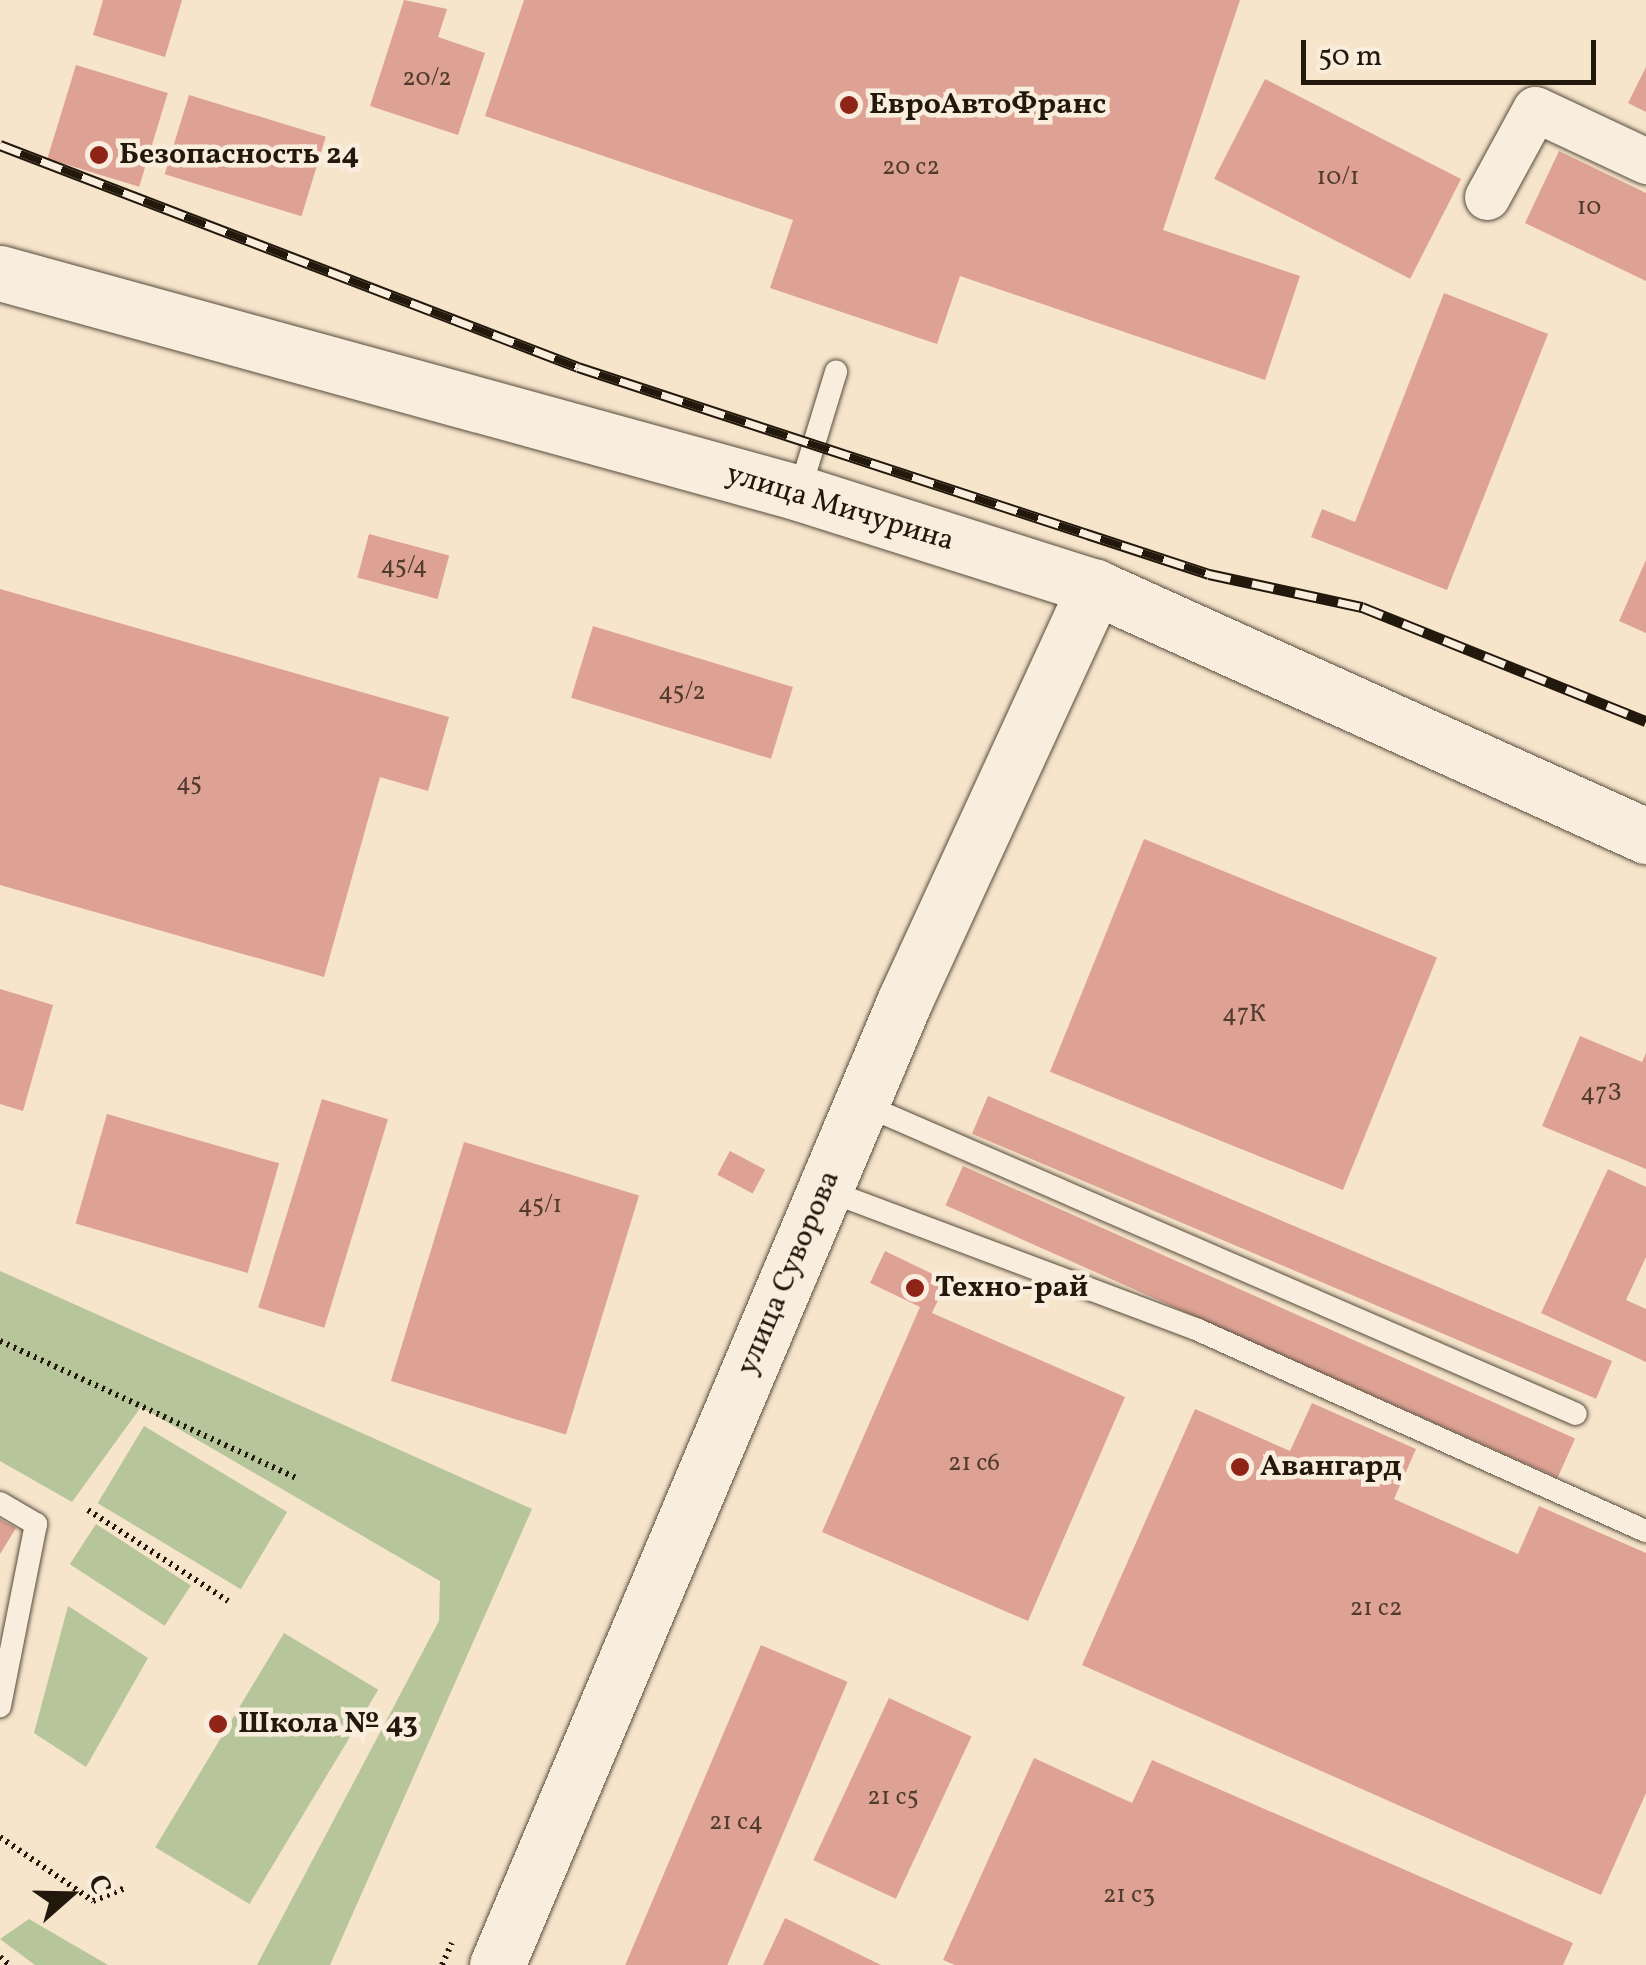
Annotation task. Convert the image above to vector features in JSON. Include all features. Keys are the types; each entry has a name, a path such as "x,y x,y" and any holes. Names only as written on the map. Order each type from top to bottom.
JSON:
{"main road":[{"name":"улица Мичурина","path":"0,273 799,493 1095,588 1646,836"},
{"name":"улица Суворова","path":"497,1965 862,1104 1095,588"}],"street":[{"path":"1486,197 1535,109 1646,160"}],"lane":[{"path":"799,493 836,372"},
{"path":"862,1104 1576,1414"},
{"path":"826,1190 1196,1329 1646,1532"},
{"path":"0,1503 36,1524 0,1706"}],"path":[{"path":"0,1341 297,1478"},
{"path":"88,1510 228,1601"},
{"path":"0,1837 93,1902 127,1886"},
{"path":"0,1957 10,1965"}],"green space":[{"path":"0,1271 532,1509 330,1965 257,1965 439,1621 440,1581 141,1407 72,1502 0,1461"},
{"path":"144,1426 287,1512 241,1589 98,1503"},
{"path":"96,1524 191,1586 165,1626 70,1564"},
{"path":"68,1606 148,1658 86,1767 34,1733"},
{"path":"284,1633 378,1690 250,1904 155,1847"},
{"path":"29,1919 108,1965 35,1965 0,1939"}],"building":[{"path":"103,0 182,0 165,57 93,35"},
{"path":"404,0 447,9 438,37 485,53 458,135 370,106"},
{"path":"524,0 1240,0 1163,230 1300,276 1265,380 960,276 937,344 770,288 793,220 485,116"},
{"path":"76,65 168,93 139,187 47,159"},
{"path":"1646,67 1646,112 1628,103"},
{"path":"1265,79 1461,179 1410,279 1214,179"},
{"path":"189,95 326,137 301,216 165,174"},
{"path":"1559,151 1646,193 1646,281 1525,223"},
{"path":"1444,293 1548,334 1447,590 1311,537 1322,509 1355,522"},
{"path":"369,534 449,555 438,599 357,577"},
{"path":"1646,560 1646,633 1619,621"},
{"path":"0,589 449,717 428,791 380,777 324,977 0,885"},
{"path":"593,626 793,687 771,759 571,698"},
{"path":"1144,839 1437,957 1343,1190 1050,1072"},
{"path":"0,989 53,1005 23,1111 0,1104"},
{"path":"1580,1036 1642,1062 1646,1053 1646,1169 1542,1126"},
{"path":"988,1096 1612,1361 1596,1399 972,1134"},
{"path":"322,1099 388,1119 324,1328 258,1307"},
{"path":"107,1114 279,1163 248,1273 76,1224"},
{"path":"464,1142 639,1196 566,1435 391,1381"},
{"path":"730,1151 765,1170 753,1194 717,1175"},
{"path":"963,1166 1575,1439 1558,1478 946,1205"},
{"path":"1608,1169 1646,1187 1646,1257 1626,1300 1646,1309 1646,1362 1541,1313"},
{"path":"885,1251 947,1281 932,1313 1125,1397 1028,1621 822,1532 920,1307 870,1283"},
{"path":"1312,1403 1416,1449 1394,1499 1518,1554 1539,1506 1646,1553 1646,1793 1601,1895 1082,1665 1195,1409 1290,1451"},
{"path":"0,1519 16,1528 0,1554"},
{"path":"761,1645 848,1682 727,1965 625,1965"},
{"path":"889,1698 971,1736 896,1899 813,1860"},
{"path":"1034,1758 1132,1803 1152,1760 1573,1943 1563,1965 955,1965 943,1960"},
{"path":"785,1918 881,1965 763,1965"}],"railway":[{"path":"0,145 578,367 1209,574 1362,607 1646,721"}],"place":[{"name":"ЕвроАвтоФранс","path":"849,105"},
{"name":"Безопасность 24","path":"99,155"},
{"name":"Техно-рай","path":"915,1288"},
{"name":"Авангард","path":"1240,1467"},
{"name":"Школа № 43","path":"218,1724"}]}
